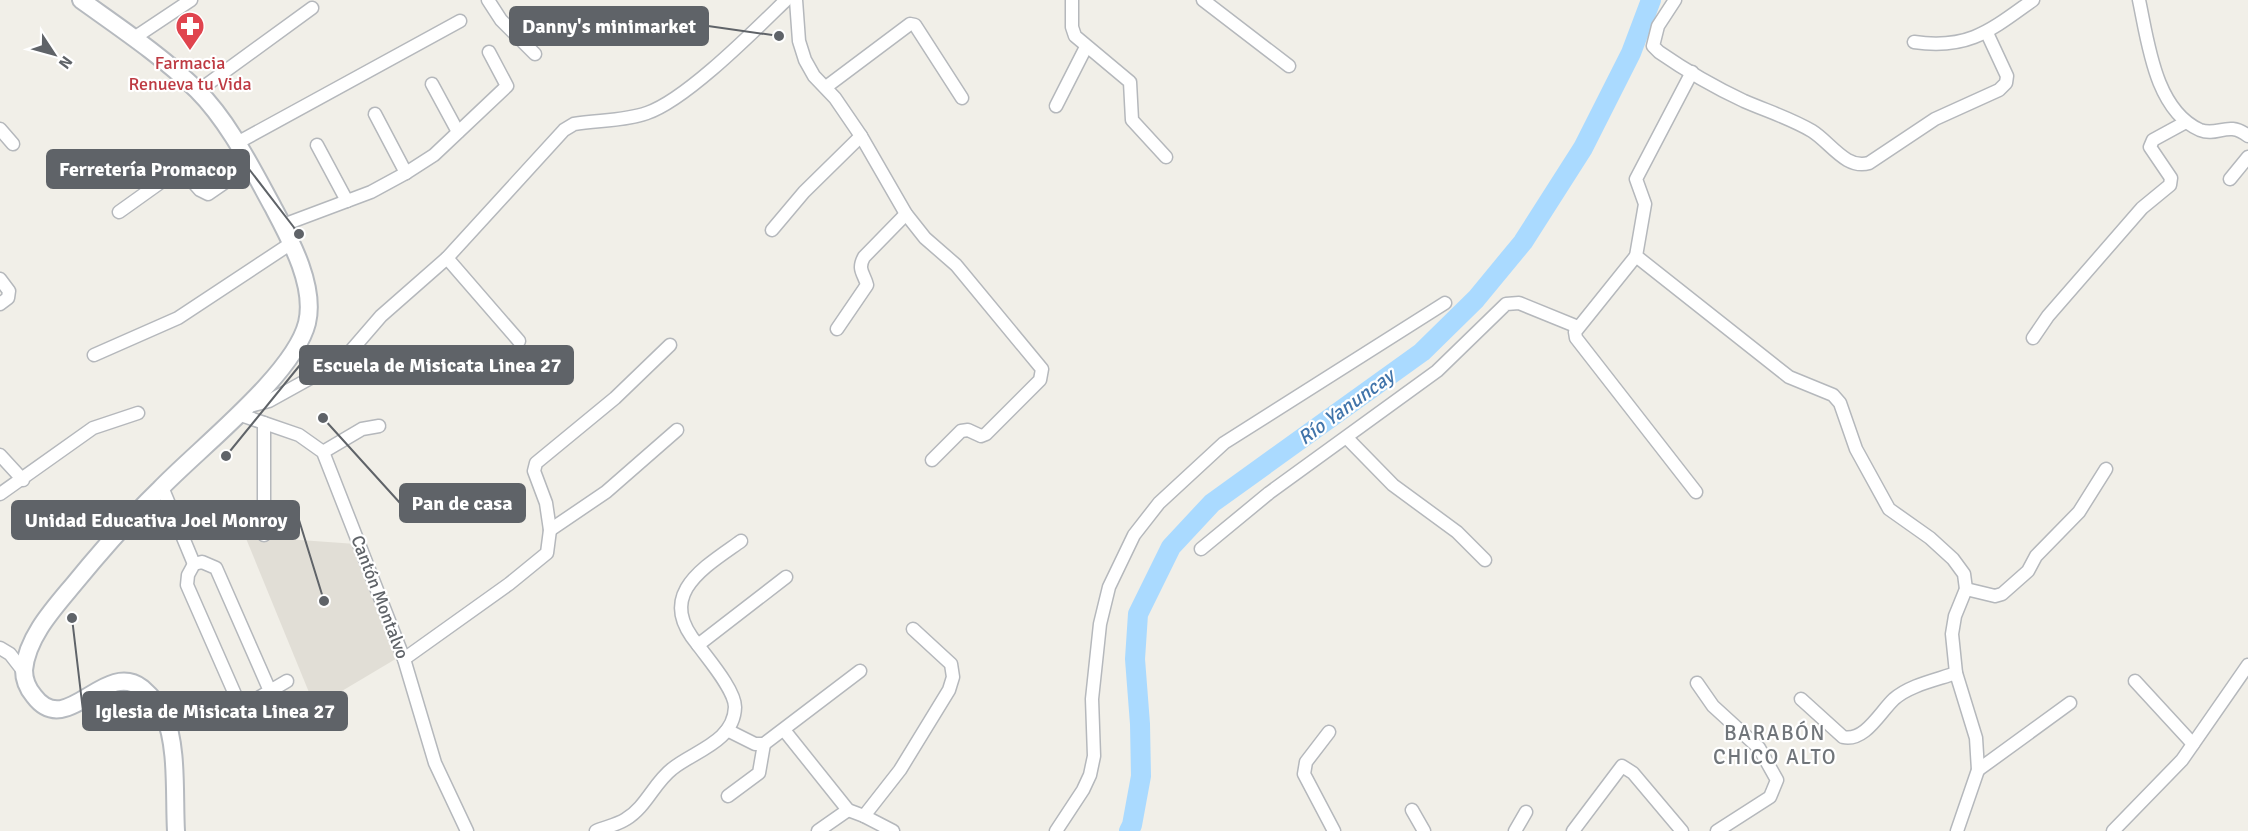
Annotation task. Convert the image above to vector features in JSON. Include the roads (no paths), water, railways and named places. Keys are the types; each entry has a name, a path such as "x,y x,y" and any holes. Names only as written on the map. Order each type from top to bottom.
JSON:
{"street":[{"path":"24,672 31,644 44,621 112,538 162,486 242,410 289,358 307,322 308,300 304,281 283,225 237,143 198,91 134,38 81,0"},
{"path":"134,38 191,0"},
{"path":"488,0 501,20 535,54"},
{"path":"242,410 269,401 344,360 381,316 447,258 564,130 574,124 646,114 663,106 690,86 786,0"},
{"path":"796,0 800,41 805,60 814,76 826,87 861,136 906,214 925,238 956,265 1039,364 1042,375 1035,386 986,434 981,436 965,429 932,460"},
{"path":"1072,0 1072,27 1076,36 1130,82 1132,120 1166,157"},
{"path":"1203,0 1289,66"},
{"path":"1675,0 1658,26 1653,46 1692,72 1744,101 1799,124 1827,141 1849,163 1858,166 1869,163 1935,119 1999,90 2006,83 2007,76 1987,33"},
{"path":"1914,42 1953,45 1987,33 2033,0"},
{"path":"2139,0 2155,75 2186,122 2203,131 2235,128 2248,136"},
{"path":"198,91 312,8"},
{"path":"237,143 460,21"},
{"path":"826,87 910,24 915,25 962,98"},
{"path":"1056,106 1086,46"},
{"path":"283,225 371,192 434,155 507,86 489,52"},
{"path":"1692,72 1636,179 1645,204 1636,256 1575,332 1576,338 1696,492"},
{"path":"432,84 458,132"},
{"path":"375,114 406,172"},
{"path":"2033,338 2048,316 2142,208 2170,185 2171,178 2150,147 2153,140 2186,122"},
{"path":"0,129 13,144"},
{"path":"772,230 804,192 861,136"},
{"path":"317,145 347,201"},
{"path":"2230,179 2248,158"},
{"path":"119,212 175,172 185,173 200,190 208,194 250,165"},
{"path":"837,329 867,285 860,265 864,257 906,214"},
{"path":"94,355 178,318 290,244"},
{"path":"1636,256 1789,377 1833,395 1840,404 1857,448 1889,509 1930,538 1953,559 1964,574 1966,589 1953,625 1956,673 1976,738 1978,770 1957,831"},
{"path":"447,258 519,341"},
{"path":"0,279 9,291 8,298 0,304"},
{"path":"1056,831 1083,790 1090,775 1094,756 1092,699 1100,624 1109,586 1134,535 1159,503 1224,443 1445,303"},
{"path":"1202,549 1269,493 1437,371 1506,304 1519,303 1578,327"},
{"path":"404,659 538,562 547,553 550,530 544,492 534,471 536,463 615,398 670,345"},
{"path":"242,410 264,423 299,435 323,452 362,429 379,426"},
{"path":"0,495 93,428 138,413"},
{"path":"264,423 264,535"},
{"path":"550,530 606,492 677,430"},
{"path":"1347,438 1393,485 1457,532 1485,560"},
{"name":"Cantón Montalvo","path":"323,452 404,659 435,764 467,831"},
{"path":"0,455 23,480"},
{"path":"1966,589 1995,596 2002,594 2028,571 2036,556 2079,512 2106,469"},
{"path":"162,486 194,564"},
{"path":"596,831 616,828 637,811 672,768 708,748 727,730 735,706 732,694 698,645 685,622 680,605 682,594 703,568 741,541"},
{"path":"241,708 187,585 188,574 194,564 202,562 216,568 270,691"},
{"path":"698,645 786,577"},
{"path":"864,816 900,770 949,690 953,677 951,664 913,629"},
{"path":"0,648 10,654 24,672 30,692 39,703 49,709 60,711 113,681 125,680 136,684 157,702 169,726 176,831"},
{"path":"2113,831 2182,760 2248,665"},
{"path":"727,730 755,744 764,744 860,671"},
{"path":"1801,699 1844,737 1851,739 1860,735 1899,695 1956,673"},
{"path":"226,717 287,681"},
{"path":"2135,681 2193,744"},
{"path":"1697,683 1713,706 1759,748 1777,780 1770,797 1717,831"},
{"path":"1978,770 2070,703"},
{"path":"784,730 848,810 893,831"},
{"path":"1329,732 1306,762 1304,774 1334,831"},
{"path":"728,796 759,772 764,744"},
{"path":"1573,831 1622,766 1633,773 1682,831"},
{"path":"818,831 848,810"},
{"path":"1412,810 1424,831"},
{"path":"1515,831 1526,812"}],"waterway":[{"name":"Río Yanuncay","path":"1129,831 1141,776 1135,659 1138,614 1171,547 1212,503 1422,352 1476,299 1523,242 1583,148 1631,53 1651,0"}],"place":[{"name":"Danny's minimarket","path":"779,36"},
{"name":"Farmacia Renueva tu Vida","path":"190,52"},
{"name":"Ferretería Promacop","path":"299,234"},
{"name":"Pan de casa","path":"323,418"},
{"name":"Escuela de Misicata Linea 27","path":"226,456"},
{"name":"Unidad Educativa Joel Monroy","path":"324,601"},
{"name":"Iglesia de Misicata Linea 27","path":"72,618"}],"district":[{"name":"BARABÓN CHICO ALTO","path":"1775,745"}]}
